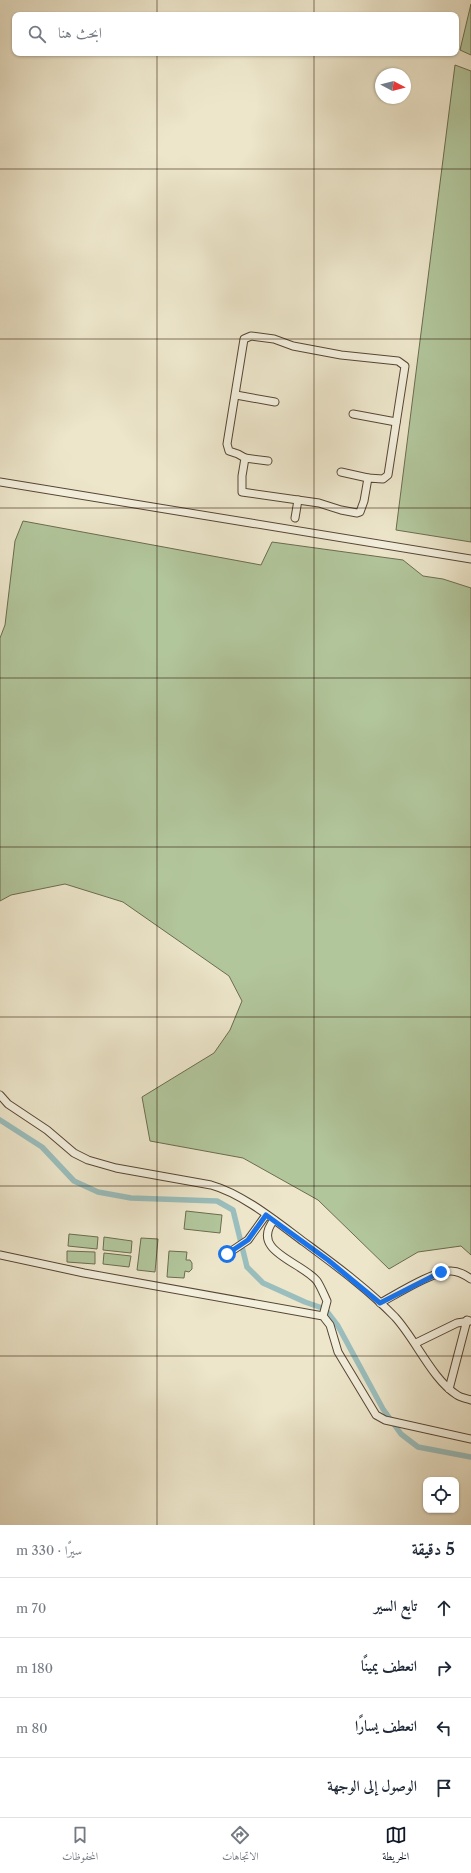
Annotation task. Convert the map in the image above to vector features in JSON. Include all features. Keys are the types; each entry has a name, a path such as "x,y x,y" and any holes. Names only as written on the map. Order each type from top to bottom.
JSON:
{"street":[{"path":"268,461 245,458 229,451 227,444 244,339 251,336 274,339 293,346 401,362 405,366 388,474 383,479 368,478 341,472"},
{"path":"236,395 275,402"},
{"path":"353,414 396,422"},
{"path":"245,458 242,476 242,492 319,503 357,513 362,509 368,478"},
{"path":"0,482 471,559"},
{"path":"295,518 298,500"},
{"path":"0,1095 8,1104 47,1130 74,1153 88,1160 100,1165 124,1170 201,1182 218,1187 274,1220 328,1260 380,1303 403,1326 436,1374 449,1389 460,1397 471,1400"},
{"path":"227,1254 248,1240 266,1215"},
{"path":"274,1220 268,1227 266,1236 271,1248 316,1281 327,1301 323,1316"},
{"path":"0,1255 92,1275 323,1316 330,1325 338,1352 369,1406 376,1415 385,1420 399,1424 471,1439"},
{"path":"380,1303 441,1272 456,1271 465,1274 471,1280"},
{"path":"416,1343 456,1323 469,1321 449,1389"}],"green space":[{"path":"471,4 471,55 460,50"},
{"path":"455,65 471,71 471,542 396,530"},
{"path":"23,521 261,565 272,542 403,560 423,576 443,579 471,588 471,1255 461,1246 418,1252 389,1269 318,1200 243,1158 150,1141 142,1097 214,1053 230,1030 242,1001 229,976 123,902 65,884 11,895 0,901 0,638 5,625 15,541"},
{"path":"186,1211 222,1215 220,1233 184,1229"},
{"path":"69,1234 98,1237 97,1249 68,1246"},
{"path":"104,1237 132,1241 131,1253 103,1250"},
{"path":"141,1238 158,1239 155,1272 137,1270"},
{"path":"67,1251 95,1252 95,1264 67,1262"},
{"path":"169,1251 187,1252 186,1260 190,1260 192,1263 192,1269 189,1272 185,1271 184,1278 167,1277"},
{"path":"104,1253 131,1256 129,1267 103,1264"}],"waterway":[{"path":"0,1120 42,1147 74,1181 98,1192 131,1198 217,1201 233,1210 247,1267 263,1283 305,1302 325,1309 338,1326 383,1409 401,1434 418,1447 471,1457"}],"route":[{"path":"227,1254 248,1240 266,1215 289,1230 328,1260 380,1303 441,1272"}]}
